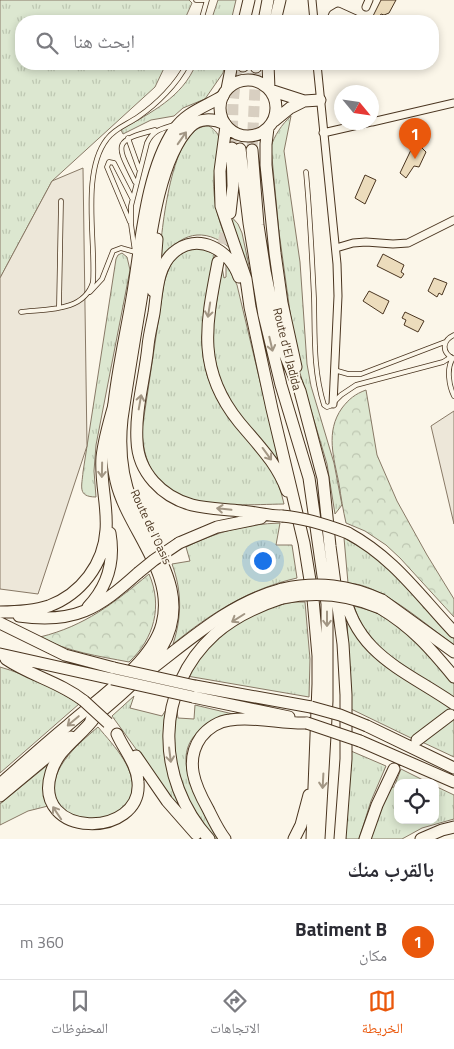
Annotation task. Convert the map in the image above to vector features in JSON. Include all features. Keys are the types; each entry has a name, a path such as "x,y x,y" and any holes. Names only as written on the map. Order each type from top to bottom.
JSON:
{"main road":[{"path":"239,15 243,0"},
{"path":"245,15 249,0"},
{"path":"253,15 256,0"},
{"path":"265,15 268,0"},
{"path":"276,15 280,0"},
{"path":"235,70 220,107 225,125 235,133 247,136 258,134 284,113 304,101"},
{"path":"268,70 270,89 275,99 276,108 266,144 266,165 282,303 300,391"},
{"path":"225,93 236,82 248,80 259,82 270,89 304,101 320,100"},
{"name":"Route de l'Oasis","path":"0,784 137,665 153,646 162,625 164,603 155,565 129,518 116,483 112,452 114,405 146,210 156,170 165,146 178,124 195,110 225,93"},
{"name":"Route de l'Oasis","path":"0,796 135,682 156,656 170,628 173,606 172,592 165,570 131,501 122,468 120,447 122,419 148,252 159,195 170,159 178,142 190,127 198,122 216,120 225,125"},
{"path":"225,125 220,171 220,193 224,216 246,279 250,307 272,409 304,543 313,599 318,656 312,839"},
{"name":"Route d'El Jadida","path":"230,213 236,148 264,315 281,385 309,478 327,604 328,682 319,839"},
{"name":"Route d'El Jadida","path":"252,150 258,225 265,271 283,350 300,391 323,478 330,546"},
{"path":"149,332 159,218 159,195"},
{"path":"250,307 238,273 231,261 212,245 197,243 190,245 176,251 166,261 156,290 136,429 137,449 146,472 164,491 186,503 203,507 297,517 318,522 348,533 373,548 395,566 454,632"},
{"path":"218,262 208,321 207,346 212,372 231,412 261,446 275,466 285,488 304,543"},
{"path":"81,613 99,594 109,574 112,549 106,522 102,458 114,405"},
{"path":"0,612 23,617 48,619 81,613 108,599 154,560 179,543 217,527 244,520 277,516"},
{"path":"0,612 24,611 49,606 64,599 78,588 90,575 100,558 105,540 106,522"},
{"path":"330,546 349,612 364,640 377,654 452,710 417,740"},
{"path":"330,546 343,644 346,695 346,759 340,839"},
{"path":"135,682 209,624 232,609 256,597 282,593 326,594 381,604 404,614 454,652"},
{"path":"208,839 184,804 173,773 169,750 169,733 170,716 176,693 198,652 215,634 245,613 282,593"},
{"path":"381,604 422,639 454,678"},
{"path":"0,623 65,655 113,673"},
{"path":"0,655 113,673 194,691 308,723 360,741 454,782"},
{"path":"0,655 20,668 58,684 84,700 118,734 168,801 201,839"},
{"path":"194,691 311,707 340,715 454,768"},
{"path":"95,717 85,730 61,752 53,766 49,781 49,794 55,810 62,820 72,827 89,832 108,829 123,820 134,805 138,787 137,775 118,734"},
{"path":"226,839 193,778 192,759 198,741 211,728 228,720 248,719 308,723"},
{"path":"365,839 379,798 394,770"},
{"path":"294,839 301,826 313,781"},
{"path":"421,839 454,827"}],"street":[{"path":"312,0 313,15"},
{"path":"333,15 338,11 347,15"},
{"path":"318,70 336,248 338,296 333,404"},
{"path":"379,120 454,103"},
{"path":"324,133 337,130"},
{"path":"336,248 353,243 366,242 408,243 454,220"}],"lane":[{"path":"196,0 205,0 202,15"},
{"path":"87,295 93,282 92,188 95,163 99,151 107,138 117,129 138,117 156,102 179,79 184,70"},
{"path":"136,183 122,154 122,147 128,138 178,124"},
{"path":"130,224 132,198 139,171 149,140 157,129"},
{"path":"128,138 139,171"},
{"path":"132,198 114,164 109,162 107,167 130,224 138,265"},
{"path":"306,172 313,266 316,373 324,405 329,407 346,391 356,385 453,358"},
{"path":"59,307 61,201"},
{"path":"22,312 74,304 87,295 102,279 113,251 121,248 135,252"},
{"path":"334,370 348,374 361,374 445,342 454,335"},
{"path":"445,342 445,351 453,358"},
{"path":"453,358 449,364 449,371 454,396"}],"green space":[{"path":"0,0 189,0 192,3 187,15 15,15 15,70 163,70 155,87 52,181 0,278"},
{"path":"218,0 236,0 232,15 213,15"},
{"path":"193,70 224,70 205,99 183,108 174,116 151,120 123,134 121,130 164,103 183,86"},
{"path":"291,116 284,151 300,262 307,364 311,386 334,463 342,505 335,514 327,464 297,363 279,232 271,147 279,130"},
{"path":"209,126 216,132 219,138 214,177 214,196 220,222 230,248 211,237 193,236 176,244 162,260 159,260 170,182 177,160 185,142 196,130"},
{"path":"228,159 229,214 238,224 242,233 251,275 230,226 223,170"},
{"path":"198,247 214,254 202,337 207,375 214,393 225,411 273,471 284,504 236,505 191,499 172,491 157,478 146,458 142,430 164,283 169,269 179,254"},
{"path":"122,253 127,257 130,270 96,445 94,471 96,497 90,497 83,493 82,490 83,472 116,259"},
{"path":"226,263 237,285 279,461 236,411 219,380 211,337 222,267 224,278 226,277"},
{"path":"366,390 377,455 397,501 454,599 454,617 386,545 365,531 346,523 333,455 332,436 337,417 342,408 355,395"},
{"path":"280,523 276,545 292,545 297,578 263,589 231,604 216,612 173,644 180,604 178,584 172,564 190,561 186,547 232,530 255,525"},
{"path":"344,538 379,558 454,639 454,645 389,598 375,590 348,583"},
{"path":"149,574 155,598 154,621 145,643 129,662 72,650 40,637 71,627 85,620 124,595"},
{"path":"295,602 305,602 310,659 309,697 187,676 200,657 217,638 237,624 259,612"},
{"path":"354,606 390,619 435,659 454,684 454,700 409,671 382,649 370,637"},
{"path":"347,618 352,628 454,707 411,738 351,709"},
{"path":"0,667 41,682 79,704 0,773"},
{"path":"134,696 130,708 162,716 169,705 166,723 186,814 184,815 112,716"},
{"path":"176,705 178,718 194,719 195,705 233,714 196,734 188,746 186,759 192,788 221,839 213,839 187,802 173,749"},
{"path":"454,719 454,757 422,742 441,727"},
{"path":"98,727 124,759 133,787 131,799 125,812 88,825 61,808 55,793 55,782 58,771 64,761"},
{"path":"351,751 386,766 371,801 359,839 345,839"},
{"path":"50,763 45,784 48,806 28,811 0,825 0,804"},
{"path":"401,769 421,779 397,779"},
{"path":"394,787 394,824 436,824 422,828 402,839 370,839 388,788"},
{"path":"439,788 454,795 454,819 439,823"}],"shaded area":[{"path":"83,168 87,446 38,594 0,589 0,278 52,181"},
{"path":"454,411 454,524 431,426"}],"building":[{"path":"381,0 396,0 389,13 374,15"},
{"path":"420,131 429,137 422,148 426,152 419,167 414,166 406,178 400,173"},
{"path":"365,175 376,180 365,204 355,198"},
{"path":"383,254 404,265 401,272 404,274 401,278 377,266"},
{"path":"434,278 447,283 442,295 439,293 437,297 428,291"},
{"path":"369,291 389,301 383,314 363,301"},
{"path":"405,312 424,321 418,332 404,325 406,320 402,318"}],"tunnel":[{"path":"232,148 233,103 236,70"},
{"path":"252,150 256,70"},
{"path":"219,260 228,222"}],"place":[{"name":"Batiment B","path":"415,159"}]}
